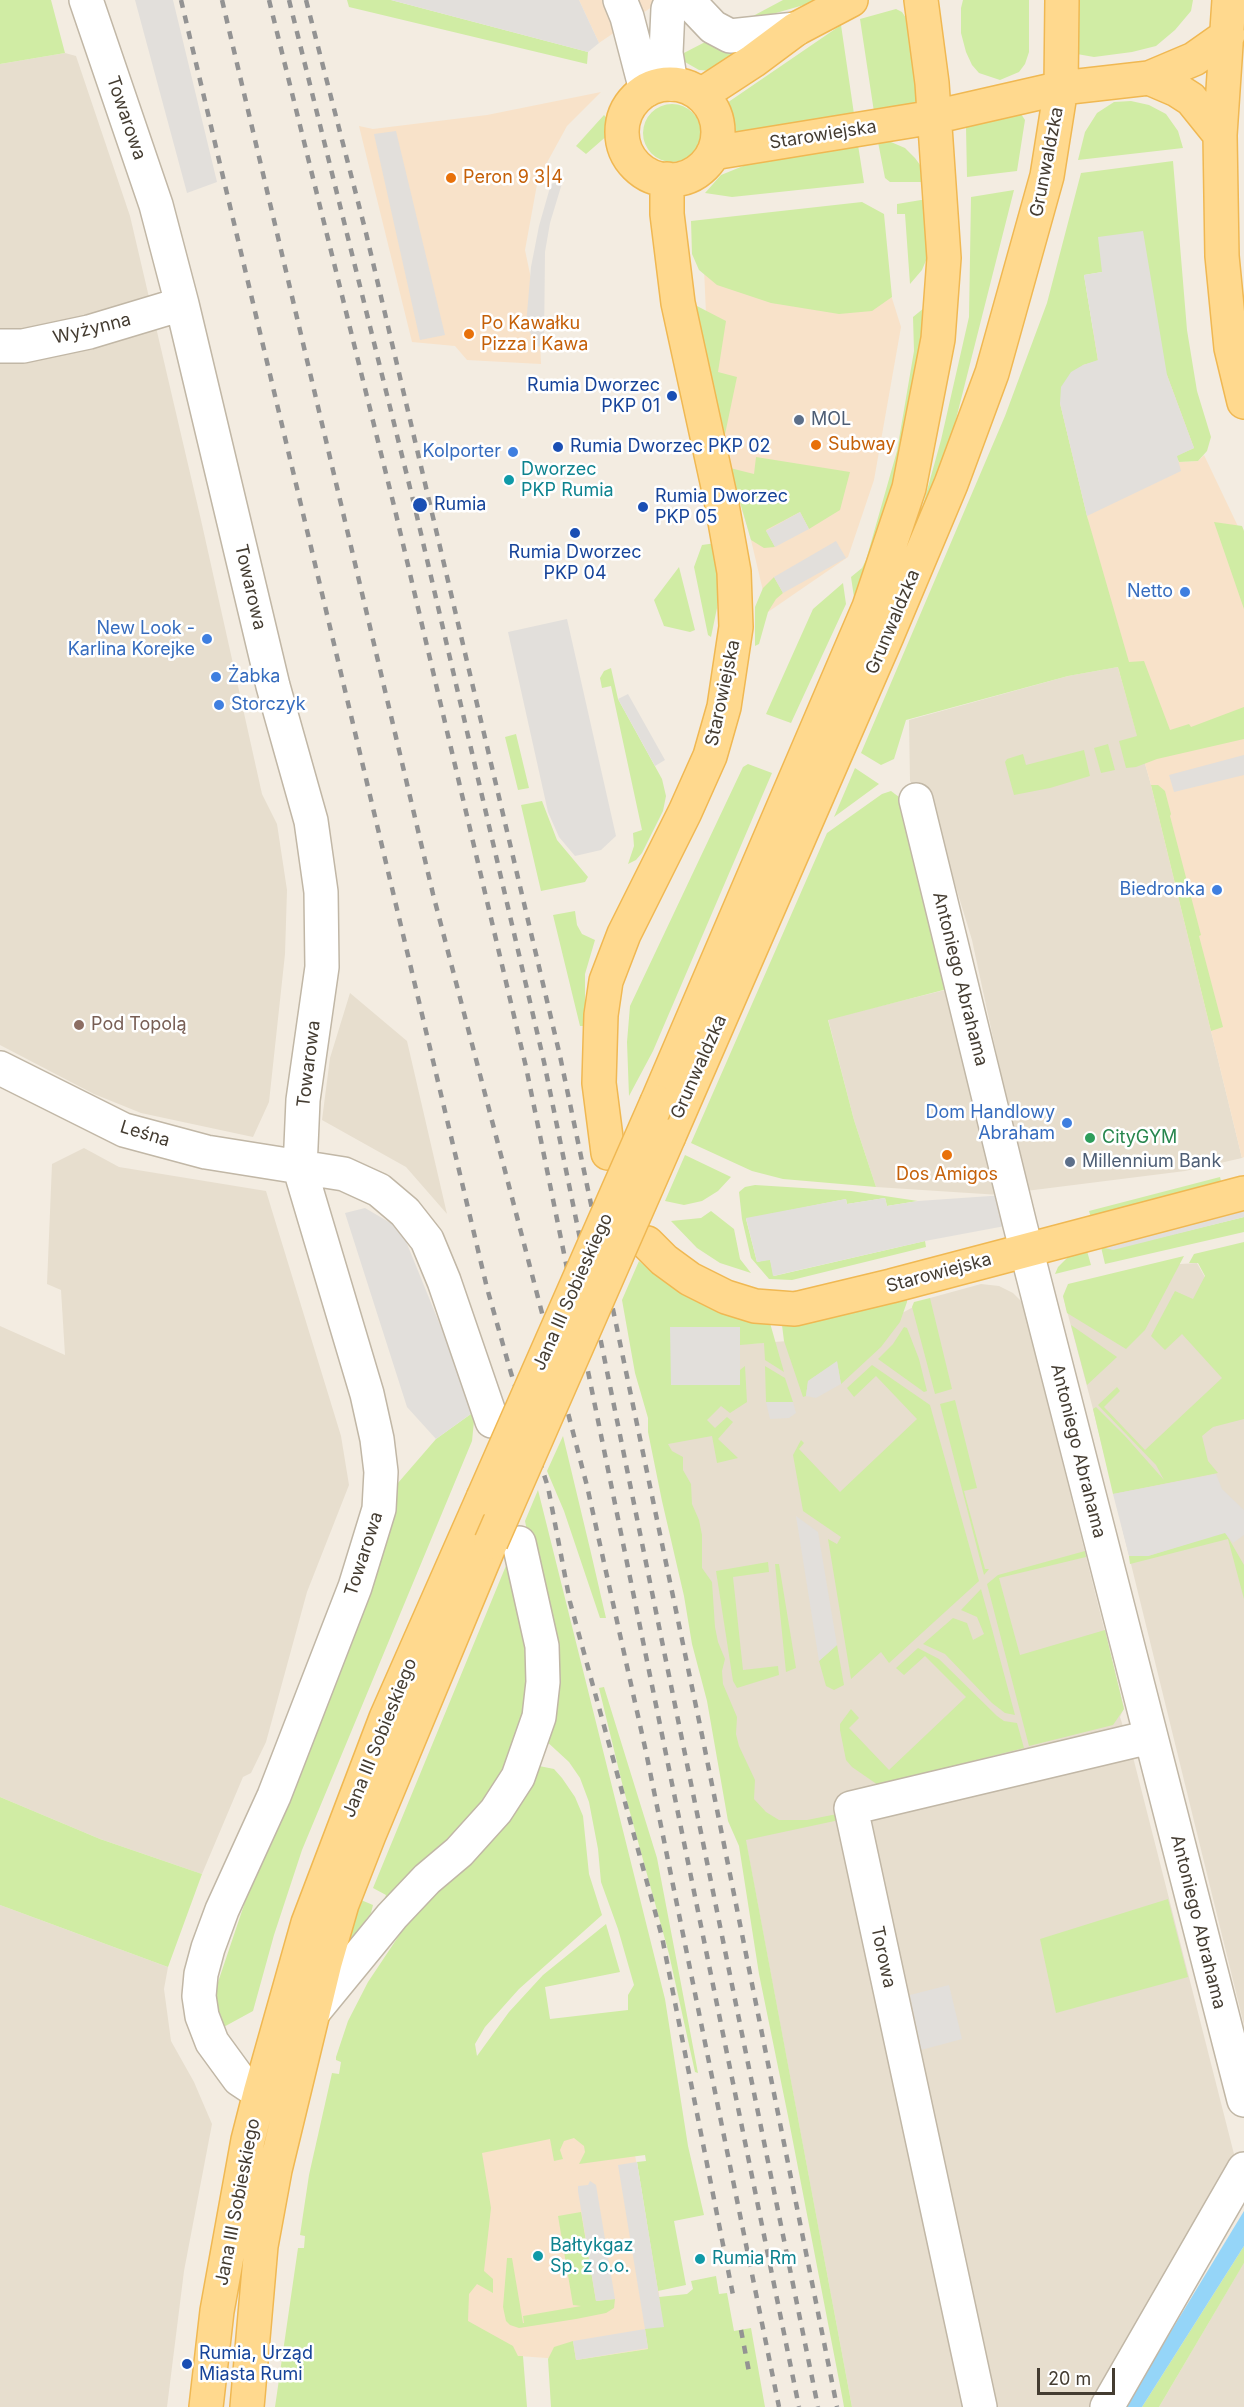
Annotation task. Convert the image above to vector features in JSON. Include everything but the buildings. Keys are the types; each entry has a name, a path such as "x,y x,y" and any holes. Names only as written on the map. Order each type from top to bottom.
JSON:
{"main road":[{"path":"701,95 796,29 851,0"},
{"name":"Grunwaldzka","path":"657,1102 869,607 909,488 938,339 944,258 932,82 921,0"},
{"name":"Grunwaldzka","path":"669,1136 836,755 951,484 992,373 1043,195 1061,88 1062,0"},
{"path":"1229,0 1220,135 1222,256 1231,348 1244,402"},
{"path":"1061,88 1149,78 1188,62 1228,35"},
{"path":"1149,78 1191,99 1220,135"},
{"path":"658,87 687,87 701,95 711,108 717,122 717,138 713,153 705,164 695,172 681,178 667,180 644,172 635,165 628,155 622,138 624,115 631,104 658,87"},
{"name":"Grunwaldzka","path":"934,117 1061,88"},
{"name":"Starowiejska","path":"713,153 934,117"},
{"name":"Starowiejska","path":"608,1153 599,1083 601,1015 606,981 624,934 685,812 710,756 724,707 736,627 734,572 722,505 678,303 667,214 667,180"},
{"name":"Jana III Sobieskiego","path":"206,2407 217,2311 260,2093 308,1923 386,1718 657,1102"},
{"name":"Jana III Sobieskiego","path":"247,2407 261,2246 275,2170 310,2016 342,1904 369,1835 505,1542 669,1136"},
{"name":"Starowiejska","path":"646,1244 690,1279 726,1297 755,1306 795,1309 1244,1193"}],"street":[{"name":"Towarowa","path":"86,0 156,205 182,304 273,686 311,821 321,892 322,967 303,1100 300,1169 367,1394 380,1460 380,1509 346,1609 274,1796 222,1910 207,1948 201,1974 199,1996 202,2016 212,2042 239,2079 260,2093"},
{"path":"620,0 658,87"},
{"path":"658,87 666,53 668,9 672,0"},
{"path":"692,0 694,7 713,27 730,36 796,29"},
{"name":"Wyżynna","path":"0,346 23,346 89,332 182,304"},
{"name":"Antoniego Abrahama","path":"916,800 1026,1249 1244,2100"},
{"name":"Leśna","path":"0,1068 124,1130 206,1152 300,1169 344,1174 379,1190 405,1212 427,1240 444,1281 492,1421"},
{"path":"310,2016 392,1916 427,1879 459,1852 496,1811 518,1776 539,1717 543,1682 542,1646 505,1542"},
{"name":"Torowa","path":"980,2407 851,1808 1150,1737"},
{"path":"1107,2407 1244,2169"}],"shaded area":[{"path":"135,0 173,0 217,182 187,193"},
{"path":"391,0 579,0 599,43 588,52"},
{"path":"579,0 662,0 599,43"},
{"path":"65,53 76,56 130,216 262,794 277,824 287,890 285,954 269,1102 253,1137 141,1113 94,1094 0,1045 0,64"},
{"path":"601,92 567,126 538,179 525,250 539,317 541,364 467,360 455,346 412,342 359,126 373,129 487,115"},
{"path":"396,131 445,335 420,340 374,134"},
{"path":"563,180 550,223 545,252 544,344 538,347 526,325 531,267 539,226 551,184"},
{"path":"1143,231 1194,448 1177,457 1179,462 1198,461 1204,455 1244,539 1244,1157 1242,1158 1151,785 1118,667 1087,516 1060,403 1071,372"},
{"path":"1143,231 1167,375 1194,448 1177,456 1181,471 1087,516 1060,403 1061,387 1071,372 1098,360 1084,275 1102,272 1098,237"},
{"path":"703,245 876,247 901,327 874,480 848,557 768,612 751,540 730,468 707,337"},
{"path":"800,512 809,529 775,547 766,531"},
{"path":"836,541 846,558 783,593 774,577"},
{"path":"567,619 616,836 601,850 575,856 559,837 548,812 508,632"},
{"path":"1118,667 1151,785 1242,1158 1185,1171 1026,1191 972,940 937,825 910,781 909,720 1068,676"},
{"path":"628,694 665,760 655,766 618,699"},
{"path":"1244,755 1244,775 1174,792 1169,775"},
{"path":"945,990 1000,1195 876,1187 854,1120 828,1019"},
{"path":"350,993 407,1041 447,1214 406,1167 322,1120 330,1058"},
{"path":"84,1148 119,1167 266,1191 341,1436 349,1485 307,1592 266,1742 251,1773 243,1777 202,1874 100,1839 0,1797 0,1326 65,1355 61,1290 47,1284 52,1164"},
{"path":"1005,1195 1005,1226 925,1241 773,1276 770,1260 757,1262 746,1218 846,1199 847,1204 885,1198 887,1206 918,1201"},
{"path":"1244,1206 1244,1217 1113,1250 1101,1247"},
{"path":"365,1208 401,1229 475,1411 436,1439 407,1407 345,1213"},
{"path":"1197,1263 1244,1347 1244,2025 1093,1409 1063,1296 1164,1265"},
{"path":"981,1284 999,1286 1013,1293 1022,1302 1124,1708 1120,1717 1133,1757 1235,2158 1091,2407 852,2407 747,1847 631,1311 678,1322 748,1344 827,1338 904,1312 930,1298"},
{"path":"670,1327 740,1327 740,1385 671,1385"},
{"path":"837,1361 841,1384 816,1398 806,1396 808,1381"},
{"path":"766,1402 793,1402 796,1413 789,1418 770,1419"},
{"path":"1216,1474 1222,1489 1244,1510 1244,1535 1233,1543 1225,1533 1148,1556 1129,1556 1113,1494"},
{"path":"796,1516 818,1532 837,1645 819,1661"},
{"path":"0,1905 168,1967 164,1989 171,2041 194,2082 212,2124 184,2271 167,2407 0,2407"},
{"path":"949,1985 962,2039 921,2050 910,1995"},
{"name":"Bałtykgaz Sp. z o.o.","path":"629,2120 668,2346 576,2360 518,2356 457,2346 475,2150"},
{"path":"637,2162 664,2327 645,2329 618,2165"},
{"path":"590,2181 596,2185 615,2299 596,2301 578,2191 578,2186 588,2185"},
{"path":"1244,2263 1244,2407 1159,2407 1242,2266"},
{"path":"645,2329 648,2348 576,2360 573,2341"}],"green space":[{"path":"0,0 51,0 65,53 0,64"},
{"path":"347,0 391,0 588,52 587,64 349,7"},
{"path":"783,0 821,0 738,24"},
{"path":"963,0 1029,0 1029,52 1019,72 1000,80 979,73 972,65 961,33"},
{"path":"1077,0 1193,0 1191,11 1175,30 1156,46 1094,57 1077,54"},
{"path":"896,9 902,12 908,21 918,98 915,104 874,112 860,19"},
{"path":"841,25 854,114 754,133 731,132 724,105"},
{"path":"711,39 750,43 712,71 699,70 685,62 680,55"},
{"path":"1131,101 1149,105 1166,114 1178,131 1183,148 1078,160 1085,132 1097,113 1114,102"},
{"path":"672,104 688,109 696,117 701,133 696,149 688,157 672,162 656,157 648,149 643,133 648,117 656,109"},
{"path":"1021,114 1025,120 1017,171 967,177 966,127"},
{"path":"604,115 613,125 609,134 586,154 576,146"},
{"path":"878,142 891,142 905,148 923,169 926,182 890,182 885,178"},
{"path":"858,145 864,183 732,197 705,193 721,175 753,162"},
{"path":"1173,161 1187,330 1197,391 1211,437 1207,451 1198,461 1179,462 1176,456 1194,448 1167,375 1102,272 1084,275 1098,361 1083,365 1060,403 1087,516 1129,662 1144,661 1170,730 1189,724 1191,727 1244,707 1244,739 1126,768 1119,741 1137,736 1118,667 1068,676 906,720 894,759 881,765 861,753 1005,416 1047,303 1081,173"},
{"path":"1014,190 952,435 918,523 941,440 969,317 971,197"},
{"path":"927,199 929,244 927,258 922,270 910,284 905,214 897,214 897,204"},
{"path":"862,202 884,214 892,297 872,311 839,314 771,303 717,285 699,270 692,254 691,221"},
{"path":"695,305 726,321 718,372 737,377 724,439"},
{"path":"927,308 905,452 855,604 851,577 862,568 866,560 897,451 914,351 913,317"},
{"path":"756,457 850,472 840,510 809,529 800,512 766,530 775,547 764,548 751,540 730,468 754,474"},
{"path":"1214,522 1242,526 1244,531 1244,609"},
{"path":"716,543 717,608 711,637 708,635 694,567 702,545"},
{"path":"679,567 695,630 690,632 664,626 654,600"},
{"path":"774,577 783,593 768,612 759,644 755,646 755,607 763,588"},
{"path":"843,583 846,604 791,723 766,714 813,609"},
{"path":"611,668 618,699 662,779 666,796 663,811 642,853 628,864 634,846 633,833 642,830 611,686 602,688 600,678 604,671"},
{"path":"516,734 529,788 518,790 505,737"},
{"path":"1108,744 1115,770 1101,773 1094,748"},
{"path":"1084,750 1090,776 1050,788 1014,795 1005,762 1007,759 1023,754 1026,765"},
{"path":"748,764 772,773 653,1051 629,1096 627,1042 630,1006 743,767"},
{"path":"855,768 879,784 834,817"},
{"path":"1151,785 1158,785 1165,791 1201,935 1199,936 1223,1027 1211,1031"},
{"path":"891,791 903,800 951,988 828,1020 854,1120 876,1187 783,1179 752,1171 691,1143 827,833 882,794"},
{"path":"542,801 557,840 588,877 585,882 541,891 521,805"},
{"path":"575,911 577,925 582,934 595,940 585,974 585,1026 580,1026 553,915"},
{"path":"685,1155 731,1177 718,1191 702,1201 684,1205 665,1201"},
{"path":"1220,1177 1222,1185 1091,1218 1089,1211"},
{"path":"755,1185 851,1191 918,1201 887,1206 885,1198 847,1204 846,1199 746,1219 757,1262 770,1259 774,1276 925,1241 926,1247 792,1280 769,1279 751,1258 742,1219 739,1192 745,1187"},
{"path":"711,1211 734,1229 740,1259 751,1273 720,1263 697,1248 671,1221 701,1218"},
{"path":"1244,1217 1244,1232 1105,1264 1101,1247 1113,1249"},
{"path":"1244,1242 1244,1419 1213,1427 1202,1436 1208,1461 1218,1473 1113,1494 1093,1409 1096,1407 1125,1436 1164,1480 1156,1465 1098,1405 1117,1387 1120,1391 1104,1407 1145,1450 1222,1378 1182,1334 1165,1350 1151,1336 1175,1291 1193,1299 1205,1276 1198,1263 1189,1263 1194,1254"},
{"path":"1087,1251 1091,1265 1055,1274 1058,1267 1069,1256"},
{"path":"1184,1256 1145,1330 1126,1349 1067,1313 1063,1296 1068,1284"},
{"path":"639,1261 663,1281 703,1305 740,1319 770,1323 784,1372 765,1360 764,1343 740,1345 740,1370 745,1366 747,1402 730,1413 721,1406 707,1420 715,1428 727,1417 733,1422 718,1439 738,1458 717,1463 712,1436 668,1444 672,1451 683,1457 683,1470 691,1484 692,1504 702,1535 702,1568 712,1582 715,1627 725,1659 722,1671 723,1684 737,1717 736,1734 739,1746 755,1780 754,1799 766,1812 779,1820 807,1820 837,1814 844,1819 746,1840 852,2407 844,2407 759,1974 739,1846 728,1821 707,1701 692,1644 684,1596 662,1501 648,1432 648,1418 635,1373 622,1300"},
{"path":"907,1295 900,1322 881,1347 841,1384 837,1362 808,1381 806,1396 803,1397 784,1341 782,1325 802,1323"},
{"path":"930,1298 952,1389 935,1394 912,1307 914,1302"},
{"path":"1071,1325 1117,1357 1087,1385"},
{"path":"904,1327 907,1328 919,1359 927,1391 924,1392 878,1359 893,1344"},
{"path":"872,1365 930,1405 979,1581 889,1663 881,1652 851,1679 828,1539 837,1544 841,1537 803,1511 793,1455 801,1440 804,1443 799,1449 840,1492 917,1419 876,1376 854,1397 847,1388"},
{"path":"765,1366 785,1378 793,1402 766,1402"},
{"path":"955,1400 977,1488 964,1491 985,1569 989,1569 984,1575 940,1404"},
{"path":"475,1411 472,1441 302,1850 274,1935 253,2011 220,2029 214,1994 246,1899 287,1805 391,1491 436,1439"},
{"path":"563,1436 606,1618 600,1618 564,1511 547,1471"},
{"path":"538,1490 665,1999 688,2146 704,2215 674,2221 686,2285 658,2291 637,2162 646,2161 645,2155 579,2164 585,2152 584,2146 574,2138 564,2141 560,2150 563,2159 554,2161 550,2139 482,2153 491,2208 484,2271 493,2279 493,2293 477,2284 469,2294 468,2321 513,2346 518,2356 523,2356 527,2407 275,2407 298,2248 304,2248 305,2236 300,2235 309,2175 332,2073 339,2074 341,2062 336,2060 336,2057 348,2021 368,1982 400,1934 395,1929 539,1766 554,1769 575,1797 583,1816 589,1874 602,1915 519,1989 485,2027 475,2044 477,2056 509,2012 543,1975 606,1924 620,1972 545,1987 550,2019 628,2010 628,1995 634,1985 618,1929 601,1882 598,1849 589,1802 580,1778 569,1762 544,1739 543,1608 525,1521"},
{"path":"1225,1532 1244,1565 1244,1599 1228,1539 1130,1564 1129,1556 1148,1556"},
{"path":"1085,1551 1086,1557 999,1578 1020,1655 1105,1630 1124,1709 1113,1725 1029,1746 987,1584 998,1575"},
{"path":"510,1556 532,1674 517,1746 486,1803 382,1908 386,1895 373,1888"},
{"path":"768,1562 769,1572 733,1577 743,1670 778,1666 779,1675 737,1688 733,1681 716,1571"},
{"path":"775,1564 779,1564 796,1668 786,1672"},
{"path":"981,1589 1015,1715 1005,1713 992,1703 945,1654 923,1644 953,1618 967,1623 973,1640 984,1634 977,1617 961,1610"},
{"path":"837,1645 844,1685 834,1690 826,1686 819,1661"},
{"path":"918,1648 939,1659 997,1716 1004,1721 1017,1723 1024,1748 878,1785 852,1767 846,1760 840,1730 840,1724 851,1709 859,1718 849,1728 889,1770 966,1697 925,1656 904,1675 896,1668"},
{"path":"604,1687 657,1858 698,2073 695,2072 669,1954 623,1787 599,1688"},
{"path":"0,1797 100,1839 202,1874 168,1967 0,1905"},
{"path":"1168,1899 1188,1977 1056,2013 1040,1939"},
{"path":"361,1900 373,1905 371,1913 362,1925 369,1929 353,1950 346,1943"},
{"path":"581,2212 596,2301 615,2299 614,2308 606,2313 576,2319 519,2328 510,2325 506,2321 503,2307 507,2258 512,2258 523,2323 523,2316 581,2306 573,2305 558,2216"},
{"path":"1244,2246 1244,2263 1159,2407 1142,2407"},
{"path":"716,2276 719,2294 727,2293 734,2331 751,2328 765,2407 551,2407 548,2359 554,2347 573,2341 576,2360 648,2349 645,2329 660,2305 659,2297 687,2294 693,2289 691,2281"}],"water":[{"path":"1244,2211 1244,2246 1142,2407 1125,2407"}],"railway":[{"path":"181,0 487,1288 511,1373 548,1487 570,1602 662,1937 733,2295"},
{"path":"222,0 433,894 587,1486 646,1752 779,2407"},
{"path":"269,0 395,510 526,1067 799,2407"},
{"path":"289,0 415,508 544,1062 818,2407"},
{"path":"306,0 366,233 560,1056 702,1735 837,2407"},
{"path":"741,2330 750,2377"}],"place":[{"name":"Peron 9 3|4","path":"451,178"},
{"name":"Po Kawałku Pizza i Kawa","path":"469,334"},
{"name":"Rumia Dworzec PKP 01","path":"672,396"},
{"name":"MOL","path":"799,420"},
{"name":"Subway","path":"816,445"},
{"name":"Rumia Dworzec PKP 02","path":"558,447"},
{"name":"Kolporter","path":"513,452"},
{"name":"Dworzec PKP Rumia","path":"509,480"},
{"name":"Rumia","path":"420,505"},
{"name":"Rumia Dworzec PKP 05","path":"643,507"},
{"name":"Rumia Dworzec PKP 04","path":"575,533"},
{"name":"Netto","path":"1185,592"},
{"name":"New Look - Karlina Korejke","path":"207,639"},
{"name":"Żabka","path":"216,677"},
{"name":"Storczyk","path":"219,705"},
{"name":"Biedronka","path":"1217,890"},
{"name":"Pod Topolą","path":"79,1025"},
{"name":"Dom Handlowy Abraham","path":"1067,1123"},
{"name":"CityGYM","path":"1090,1138"},
{"name":"Dos Amigos","path":"947,1155"},
{"name":"Millennium Bank","path":"1070,1162"},
{"name":"Bałtykgaz Sp. z o.o.","path":"538,2256"},
{"name":"Rumia Rm","path":"700,2259"},
{"name":"Rumia, Urząd Miasta Rumi","path":"187,2364"}]}
